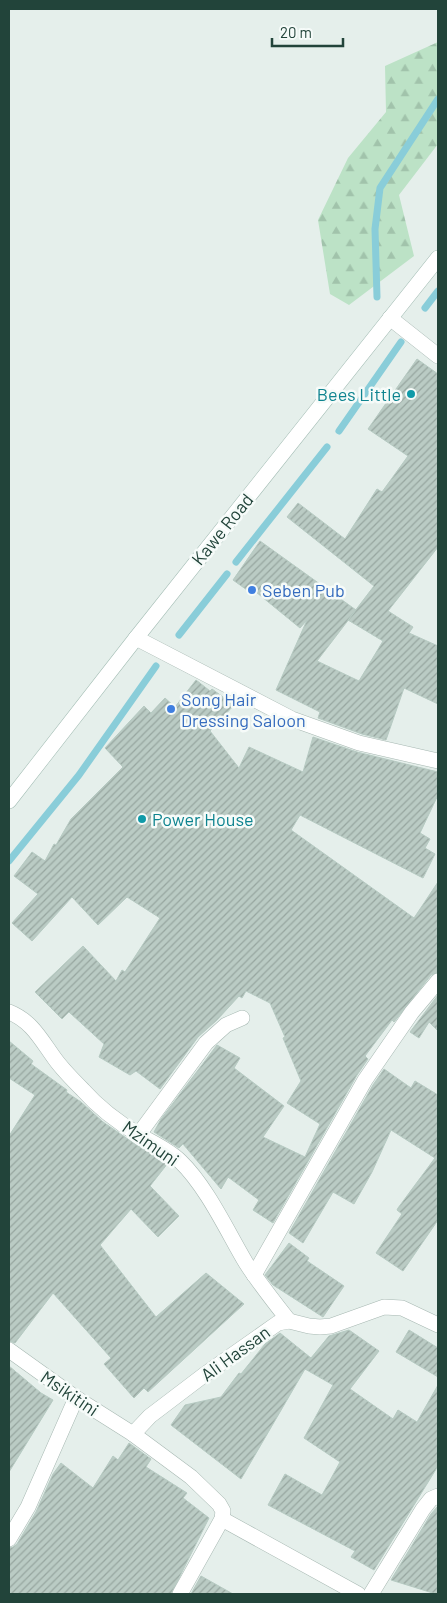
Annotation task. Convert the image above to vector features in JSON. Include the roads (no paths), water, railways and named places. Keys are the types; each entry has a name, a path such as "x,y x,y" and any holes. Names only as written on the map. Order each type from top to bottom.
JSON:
{"street":[{"name":"Kawe Road","path":"9,801 438,258"},
{"path":"390,318 438,356"},
{"path":"136,638 292,719 359,743 438,761"},
{"path":"254,1276 365,1080 412,1012 438,981"},
{"name":"Mzimuni","path":"9,1012 23,1018 37,1031 56,1060 84,1092 100,1106 179,1160 210,1201 254,1276 289,1321"},
{"path":"139,1134 206,1043 226,1025 242,1018"},
{"name":"Ali Hassan","path":"133,1434 150,1416 253,1339 278,1323 289,1321 309,1326 331,1326 384,1307 402,1308 438,1324"},
{"name":"Msikitini","path":"9,1350 76,1398 133,1434 191,1476 210,1494 223,1511 222,1519"},
{"path":"9,1539 28,1507 76,1398"},
{"path":"371,1594 423,1508 431,1499 438,1496"},
{"path":"180,1594 222,1519 358,1594"}],"waterway":[{"path":"377,297 375,229 380,188 438,99"},
{"path":"425,308 438,291"},
{"path":"339,431 401,342"},
{"path":"236,562 327,447"},
{"path":"179,635 227,574"},
{"path":"9,861 79,775 156,666"}],"place":[{"name":"Bees Little","path":"411,394"},
{"name":"Seben Pub","path":"252,590"},
{"name":"Song Hair Dressing Saloon","path":"171,709"},
{"name":"Power House","path":"142,819"}]}
